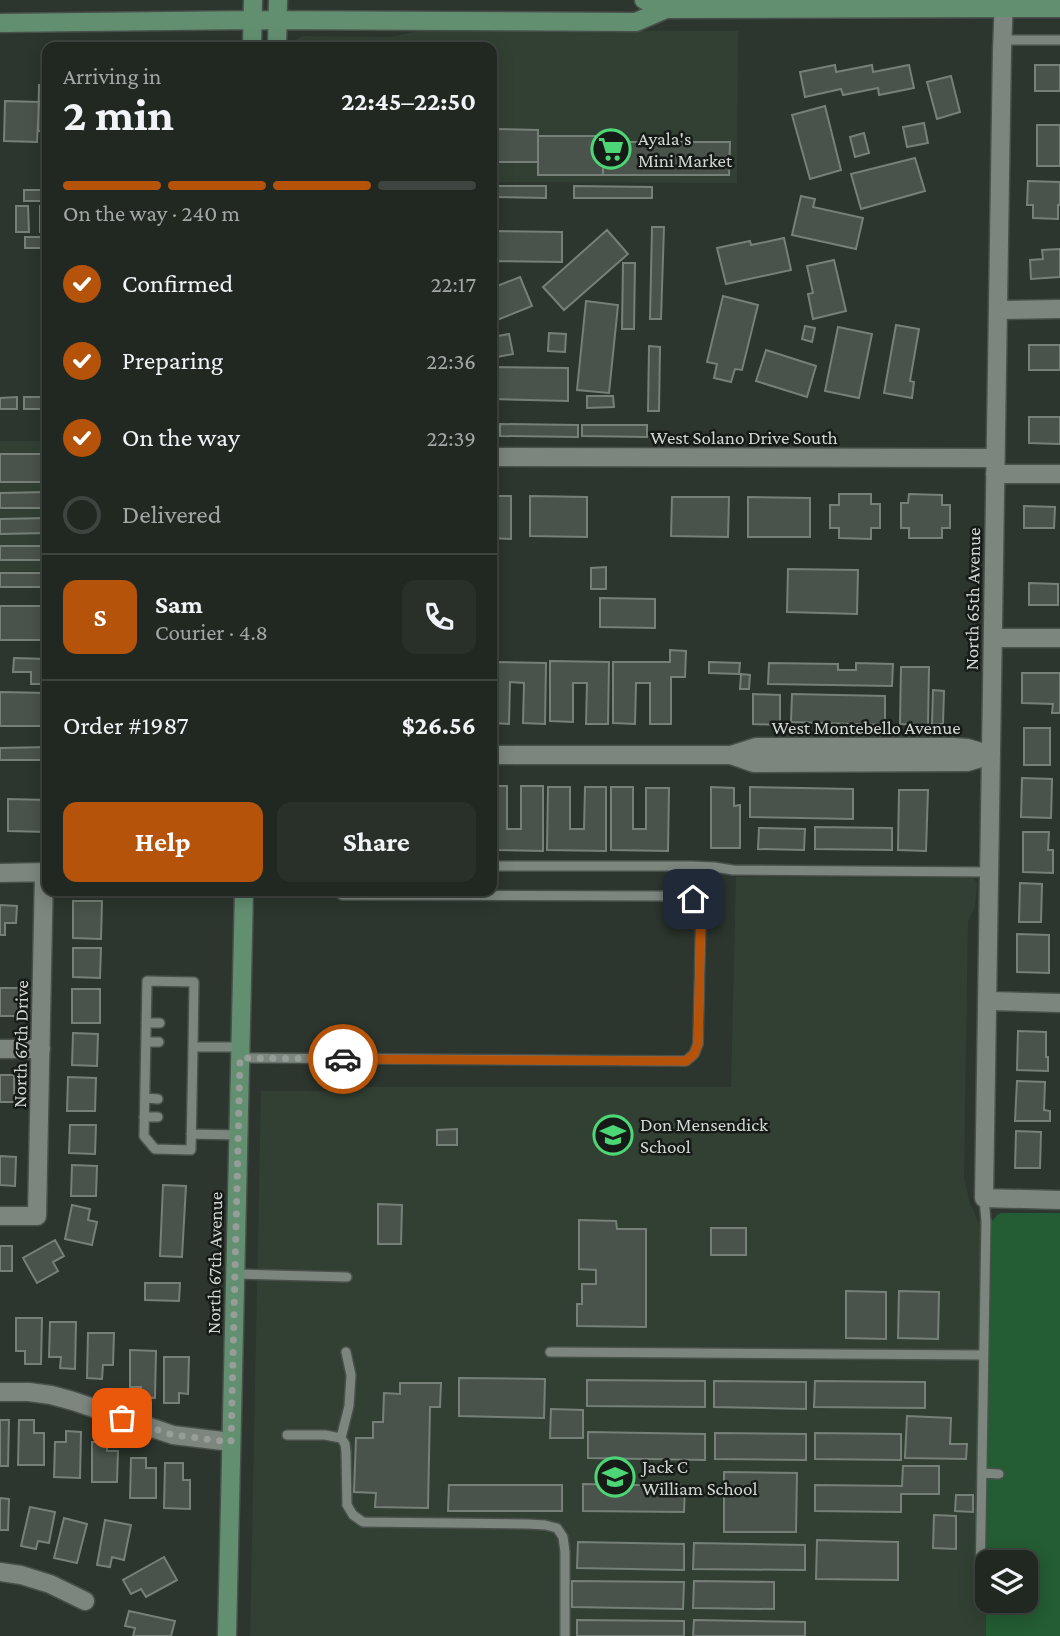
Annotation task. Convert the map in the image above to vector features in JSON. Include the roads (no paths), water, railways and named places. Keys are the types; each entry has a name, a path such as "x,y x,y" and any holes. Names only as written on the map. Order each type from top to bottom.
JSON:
{"main road":[{"path":"252,42 253,0"},
{"path":"277,42 278,0"},
{"path":"644,0 666,9"},
{"path":"0,23 253,20 636,22 666,9 1004,4 1060,8"},
{"name":"North 67th Avenue","path":"226,1636 244,896"}],"street":[{"name":"North 65th Avenue","path":"984,1198 1004,4"},
{"path":"998,310 1060,309"},
{"name":"West Solano Drive South","path":"497,457 995,466 1060,474"},
{"path":"993,638 1060,638"},
{"name":"West Montebello Avenue","path":"497,755 732,755 754,763 967,762 991,755"},
{"path":"0,873 42,872"},
{"name":"North 67th Drive","path":"0,1216 37,1216 45,896"},
{"path":"987,1001 1060,1003"},
{"path":"0,1049 41,1049"},
{"path":"984,1198 1060,1200"},
{"path":"0,1392 51,1395 173,1435 231,1442"},
{"path":"0,1572 50,1584 85,1601"}],"lane":[{"path":"1002,40 1060,40"},
{"path":"497,866 691,866 733,870 989,872"},
{"path":"189,1044 240,1052 686,1061 694,1054 698,1044 701,909 693,899 664,896 497,895"},
{"path":"147,981 194,982 193,1023 189,1044 191,1150 156,1149 144,1136 147,981"},
{"path":"146,1023 160,1023"},
{"path":"182,1023 193,1023"},
{"path":"146,1042 159,1042"},
{"path":"145,1098 158,1098"},
{"path":"181,1099 192,1099"},
{"path":"144,1117 158,1117"},
{"path":"180,1118 192,1118"},
{"path":"191,1134 238,1135"},
{"path":"981,1550 986,1222 984,1198"},
{"path":"235,1274 347,1277"},
{"path":"341,1438 349,1406 351,1375 346,1352"},
{"path":"550,1352 983,1355"},
{"path":"287,1435 325,1435 341,1438 346,1452 346,1505 353,1516 363,1522 528,1524 557,1528 564,1538 565,1636"},
{"path":"982,1473 999,1474"}],"place":[{"name":"Ayala's Mini Market","path":"611,149"},
{"name":"Don Mensendick School","path":"613,1135"},
{"name":"Jack C William School","path":"615,1477"}]}
